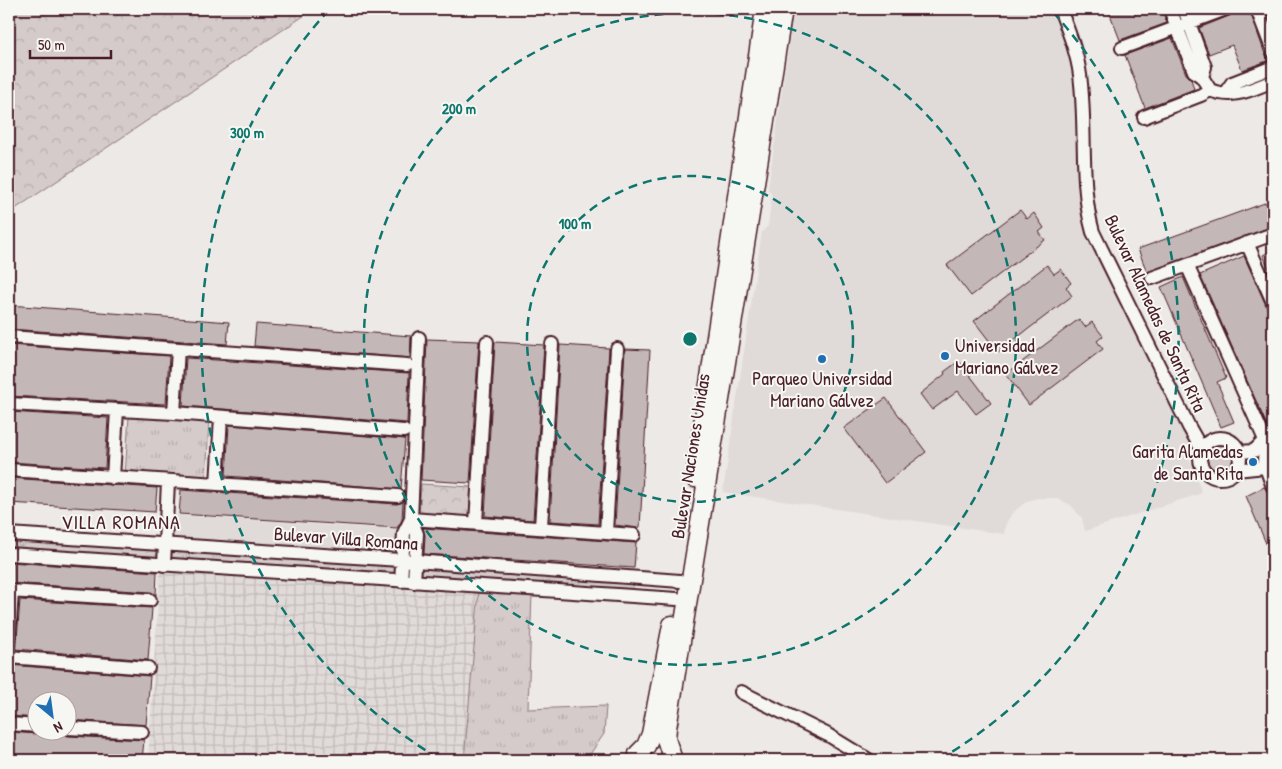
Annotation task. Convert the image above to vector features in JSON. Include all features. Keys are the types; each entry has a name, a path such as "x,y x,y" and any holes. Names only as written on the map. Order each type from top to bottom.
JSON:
{"main road":[{"name":"Bulevar Naciones Unidas","path":"631,757 646,746 652,734 677,599 765,9"},
{"name":"Bulevar Naciones Unidas","path":"672,760 666,739 667,728 783,9"},
{"path":"631,757 656,754 672,760"}],"street":[{"name":"Bulevar Alamedas de Santa Rita","path":"1060,9 1075,52 1080,76 1087,204 1093,232 1202,450"},
{"path":"1170,9 1183,25"},
{"path":"1184,9 1183,25 1194,71 1202,77 1210,90"},
{"path":"1122,48 1226,9"},
{"path":"1257,9 1273,51"},
{"path":"1225,93 1232,83 1273,67"},
{"path":"1144,117 1210,90 1237,95 1273,81"},
{"path":"1152,278 1273,234"},
{"path":"1247,244 1273,302"},
{"path":"1187,265 1269,438 1263,456 1273,487"},
{"path":"9,337 407,365"},
{"path":"401,581 404,533 411,519 419,338"},
{"path":"476,524 487,342"},
{"path":"541,528 552,344"},
{"path":"174,413 178,349"},
{"path":"606,532 617,349"},
{"path":"9,404 174,413 404,431"},
{"path":"114,478 117,410"},
{"path":"217,484 221,417"},
{"name":"Bulevar Alamedas de Santa Rita","path":"1189,427 1211,441"},
{"path":"1239,452 1254,451 1269,438"},
{"path":"1236,470 1240,458 1239,452 1233,443 1228,440 1217,439 1211,441 1202,450 1201,463 1208,474 1213,477 1226,477 1236,470 1265,467"},
{"path":"9,470 398,496"},
{"path":"164,565 168,482"},
{"path":"411,519 634,535"},
{"path":"411,519 417,534 414,582"},
{"name":"Bulevar Villa Romana","path":"9,534 402,560 680,581"},
{"name":"Bulevar Villa Romana","path":"9,554 677,599"},
{"path":"9,638 10,591 150,600"},
{"path":"9,656 148,668"},
{"path":"741,692 828,735 869,760"},
{"path":"9,724 28,725"},
{"path":"78,729 142,732"}],"shaded area":[{"name":"Universidad Mariano Gálvez","path":"794,9 1007,9 1055,15 1074,73 1083,209 1087,236 1191,446 1190,462 1202,493 1085,531 1082,518 1071,505 1055,498 1037,498 1027,501 1012,513 1006,523 1004,534 723,492 762,232 768,226 772,195 768,189"},
{"path":"172,515 402,530 400,560 170,545"},
{"path":"160,571 479,590 464,760 148,760"}],"green space":[{"path":"9,9 314,9 9,213"},
{"path":"129,416 209,420 206,481 125,476"},
{"path":"1220,443 1226,444 1234,452 1234,464 1226,472 1220,473 1214,472 1206,464 1205,458 1206,452 1214,444"},
{"path":"421,484 471,487 469,517 419,515"},
{"path":"9,534 634,578 632,596 9,554"},
{"path":"479,590 532,593 528,709 606,706 604,734 586,760 464,760"}],"building":[{"path":"1108,9 1162,9 1167,23 1120,40"},
{"path":"1234,9 1249,9 1265,54 1268,58 1273,59 1242,70 1232,45 1209,54 1199,28 1233,14"},
{"path":"1266,9 1273,9 1273,29"},
{"path":"1172,38 1194,89 1145,108 1125,55"},
{"path":"1273,200 1273,226 1147,272 1138,249"},
{"path":"1020,210 1027,219 1034,213 1044,228 1039,232 1045,240 971,296 947,265"},
{"path":"1273,250 1273,278 1263,255"},
{"path":"1244,256 1273,321 1273,429 1269,430 1200,275"},
{"path":"1047,265 1054,274 1061,269 1071,283 1066,287 1072,296 998,352 974,321"},
{"path":"1183,277 1226,378 1217,382 1234,422 1221,427 1161,287"},
{"path":"9,305 229,322 227,344 9,329"},
{"path":"1079,319 1085,327 1092,322 1103,336 1097,341 1103,349 1029,405 1006,374"},
{"path":"256,324 411,336 410,358 254,346"},
{"path":"427,339 479,341 470,483 421,480"},
{"path":"495,342 544,345 533,520 485,516"},
{"path":"9,345 169,356 166,404 9,396"},
{"path":"560,345 609,348 598,524 550,521"},
{"path":"625,349 650,350 640,527 637,528 615,525"},
{"path":"186,358 409,373 407,423 183,406"},
{"path":"959,361 991,403 976,414 958,391 932,410 920,394"},
{"path":"886,398 926,452 885,483 844,428"},
{"path":"9,412 108,418 105,468 9,462"},
{"path":"229,425 405,439 401,489 226,476"},
{"path":"9,478 157,488 155,512 9,503"},
{"path":"1264,487 1273,498 1273,560 1246,496"},
{"path":"181,490 397,504 403,502 402,520 397,528 179,514"},
{"path":"423,528 636,543 634,568 424,554 425,535"},
{"path":"9,562 157,572 156,595 151,592 9,583"},
{"path":"20,600 152,608 148,660 15,649"},
{"path":"9,665 150,676 146,725 78,721 78,692 28,692 28,717 9,716"},
{"path":"9,732 28,733 28,742 78,742 78,737 144,740 142,760 72,760 9,756"}],"place":[{"name":"Universidad Mariano Gálvez","path":"945,356"},
{"name":"Parqueo Universidad Mariano Gálvez","path":"822,359"},
{"name":"Garita Alamedas de Santa Rita","path":"1253,462"}],"district":[{"name":"VILLA ROMANA","path":"121,522"}]}
